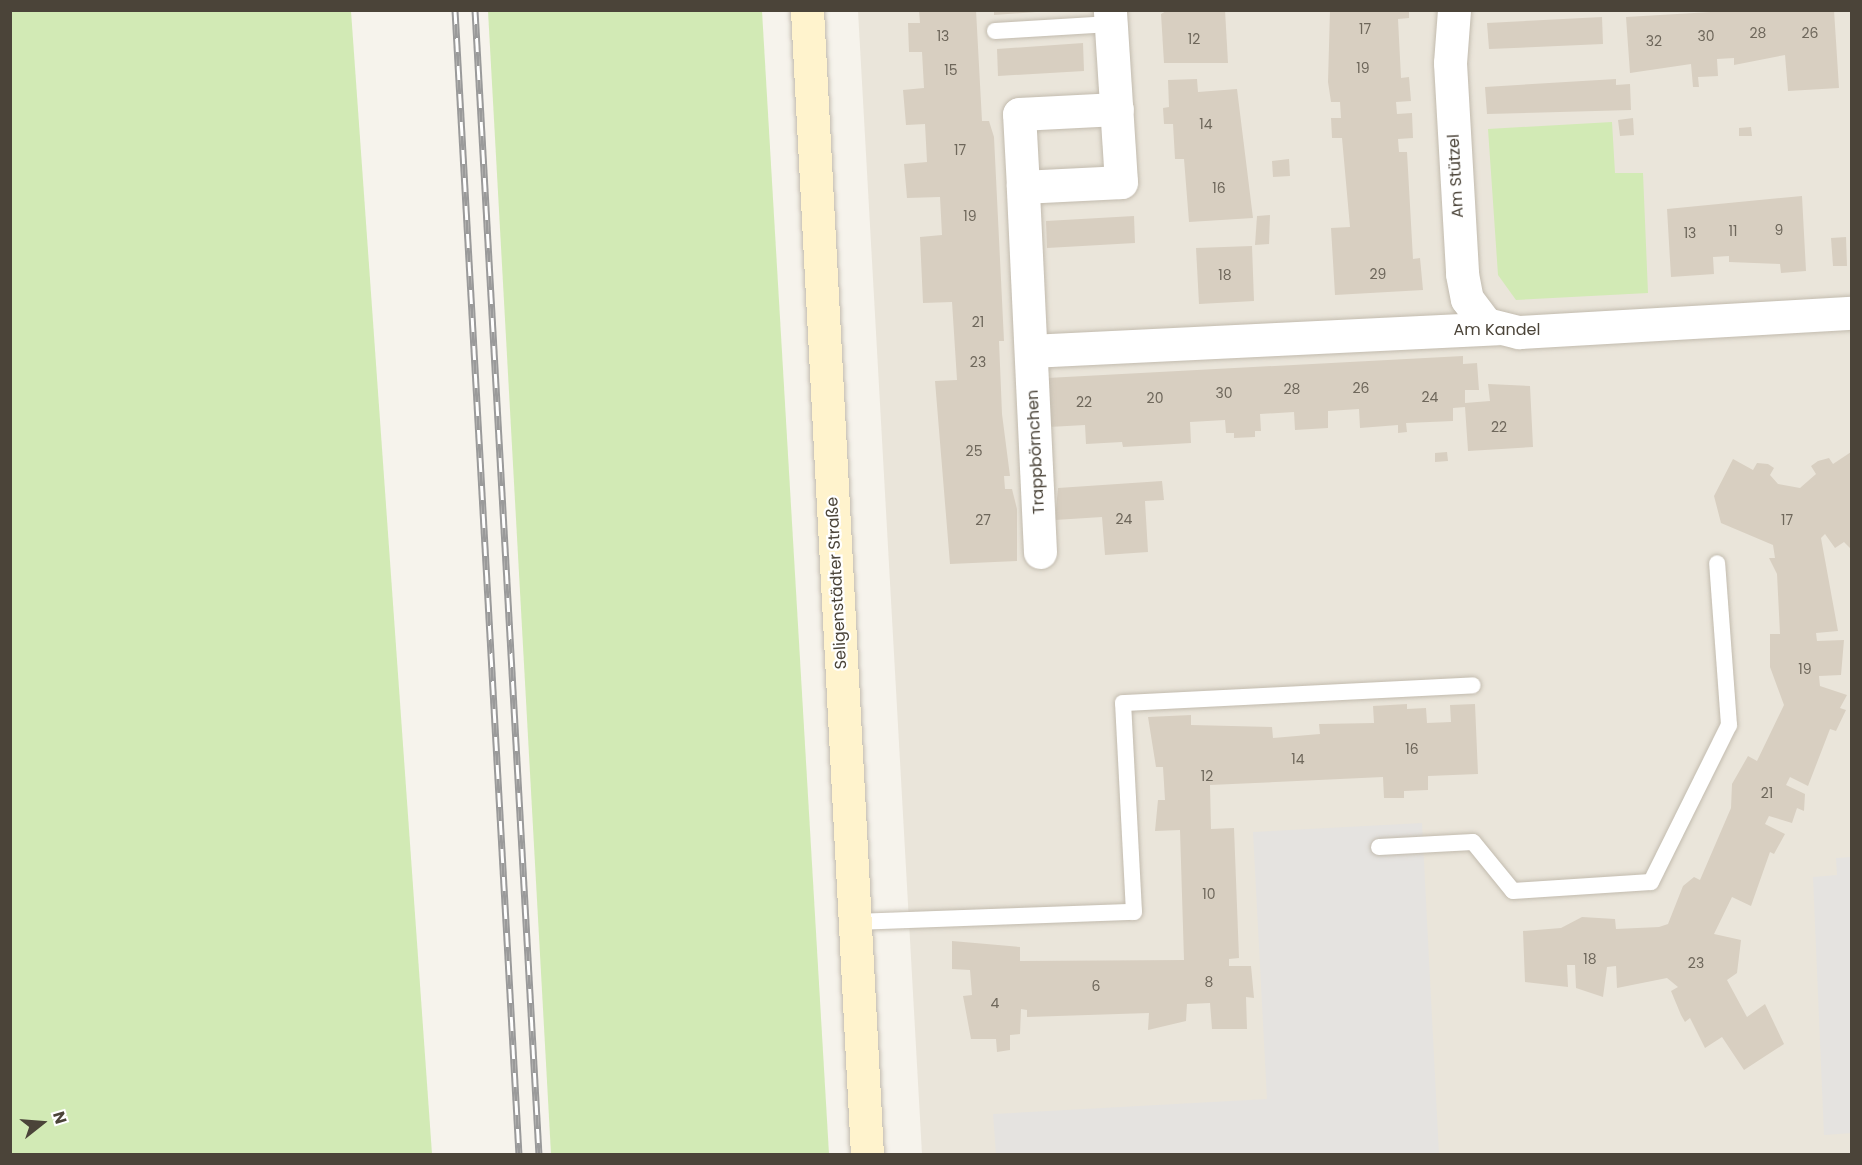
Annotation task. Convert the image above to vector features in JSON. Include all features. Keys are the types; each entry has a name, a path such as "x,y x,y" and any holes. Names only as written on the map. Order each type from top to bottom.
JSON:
{"street":[{"name":"Seligenstädter Straße","path":"807,10 867,1155"},
{"name":"Am Stützel","path":"1454,10 1450,63 1462,274 1471,308 1496,328"},
{"path":"1023,188 1121,182 1111,17"},
{"name":"Trappbörnchen","path":"1040,552 1019,114 1117,109"},
{"name":"Am Kandel","path":"1031,351 1496,328 1519,332 1851,313"}],"lane":[{"path":"995,31 1111,17"},
{"path":"1379,847 1473,842 1513,891 1652,882 1729,726 1717,563"},
{"path":"855,922 1134,912 1123,703 1473,685"}],"shaded area":[{"path":"858,11 1851,11 1851,1154 922,1154"},
{"path":"1422,823 1439,1154 996,1154 993,1114 1267,1099 1253,832"},
{"path":"1851,857 1851,1133 1824,1135 1813,877 1837,875 1836,858"}],"green space":[{"path":"10,11 351,11 432,1154 11,1154"},
{"path":"488,11 762,11 829,1154 551,1154"},
{"path":"1612,122 1615,173 1643,173 1648,293 1516,300 1498,275 1488,129"}],"building":[{"path":"919,10 976,10 982,121 989,121 994,137 1004,341 999,341 1002,414 1010,476 1004,476 1005,489 1012,489 1017,509 1017,561 950,564 935,381 957,380 952,302 923,303 920,237 942,235 940,197 907,198 904,164 927,162 925,124 906,125 903,90 924,88 922,52 909,52 908,23 920,23"},
{"path":"994,10 1036,10 1036,12 994,15"},
{"path":"1168,10 1225,10 1228,63 1164,63 1161,14"},
{"path":"1330,10 1409,10 1409,18 1398,19 1401,78 1409,77 1411,101 1396,102 1397,114 1412,113 1413,138 1398,139 1399,152 1407,152 1413,259 1420,258 1423,290 1335,295 1331,228 1350,227 1342,138 1332,138 1331,118 1341,118 1340,102 1331,102 1328,82"},
{"path":"1745,10 1834,10 1839,88 1788,91 1785,55 1734,65 1734,58 1717,59 1718,76 1698,77 1699,87 1693,87 1691,64 1630,73 1626,17"},
{"path":"1602,17 1603,44 1489,49 1487,23"},
{"path":"1083,43 1084,71 998,76 997,49"},
{"path":"1197,79 1198,92 1237,89 1253,218 1189,222 1184,159 1175,159 1173,124 1164,124 1163,108 1169,107 1168,80"},
{"path":"1616,79 1616,85 1630,84 1631,110 1487,114 1485,87"},
{"path":"1633,118 1634,135 1620,136 1618,120"},
{"path":"1751,127 1752,136 1739,136 1739,128"},
{"path":"1289,159 1290,176 1273,177 1272,161"},
{"path":"1802,196 1806,271 1781,273 1780,264 1729,262 1729,256 1713,257 1714,274 1671,277 1667,209"},
{"path":"1270,215 1269,244 1255,245 1257,216"},
{"path":"1134,216 1135,243 1047,248 1046,221"},
{"path":"1846,237 1847,266 1833,266 1831,238"},
{"path":"1252,246 1254,301 1199,304 1196,248"},
{"path":"1463,356 1463,364 1477,363 1479,390 1465,390 1465,403 1490,401 1488,384 1530,386 1533,447 1468,451 1465,407 1453,408 1453,421 1406,423 1407,432 1398,433 1398,425 1360,428 1359,409 1328,411 1328,428 1295,430 1294,412 1260,414 1261,431 1255,431 1255,437 1234,438 1234,433 1226,433 1225,420 1190,422 1191,443 1123,447 1122,442 1086,444 1085,425 1049,427 1047,378"},
{"path":"1447,452 1448,461 1435,462 1435,453"},
{"path":"1851,452 1851,549 1844,542 1835,548 1825,534 1821,538 1838,631 1816,633 1817,641 1844,640 1841,675 1819,676 1820,686 1847,695 1840,708 1846,710 1836,731 1830,729 1808,786 1790,777 1786,785 1805,794 1804,811 1797,808 1792,823 1769,816 1765,824 1785,834 1774,854 1770,852 1751,906 1732,897 1714,934 1741,940 1737,973 1727,980 1747,1017 1765,1004 1784,1044 1744,1070 1722,1037 1705,1048 1690,1018 1685,1022 1681,1015 1671,991 1678,987 1667,978 1617,988 1616,966 1607,967 1603,997 1576,988 1575,965 1567,965 1568,987 1525,982 1523,931 1561,928 1582,917 1615,919 1616,929 1659,927 1668,924 1683,886 1694,877 1700,880 1731,808 1732,784 1748,756 1757,761 1784,705 1770,667 1770,634 1780,634 1777,574 1769,558 1775,558 1773,545 1721,523 1714,496 1733,459 1753,470 1757,463 1768,464 1774,468 1770,475 1778,484 1800,488 1816,474 1811,466 1818,461 1829,458 1833,464"},
{"path":"1162,481 1164,500 1145,501 1148,552 1105,555 1102,517 1055,520 1058,488"},
{"path":"1407,704 1407,709 1426,708 1427,723 1451,722 1450,705 1475,704 1478,774 1428,776 1428,790 1404,791 1404,798 1384,798 1383,777 1210,785 1211,829 1234,828 1239,958 1229,959 1229,966 1251,966 1254,998 1246,997 1247,1029 1212,1029 1210,1003 1187,1004 1186,1021 1148,1030 1149,1013 1027,1017 1027,1010 1021,1009 1020,1034 1010,1035 1010,1050 997,1052 996,1039 971,1039 963,996 972,995 970,970 952,969 952,941 1020,947 1020,961 1184,960 1180,830 1155,831 1158,800 1165,800 1163,767 1156,767 1148,717 1191,715 1191,725 1272,727 1273,738 1320,734 1319,724 1374,723 1373,706"}],"railway":[{"path":"455,10 519,1154"},
{"path":"475,10 539,1154"}]}
